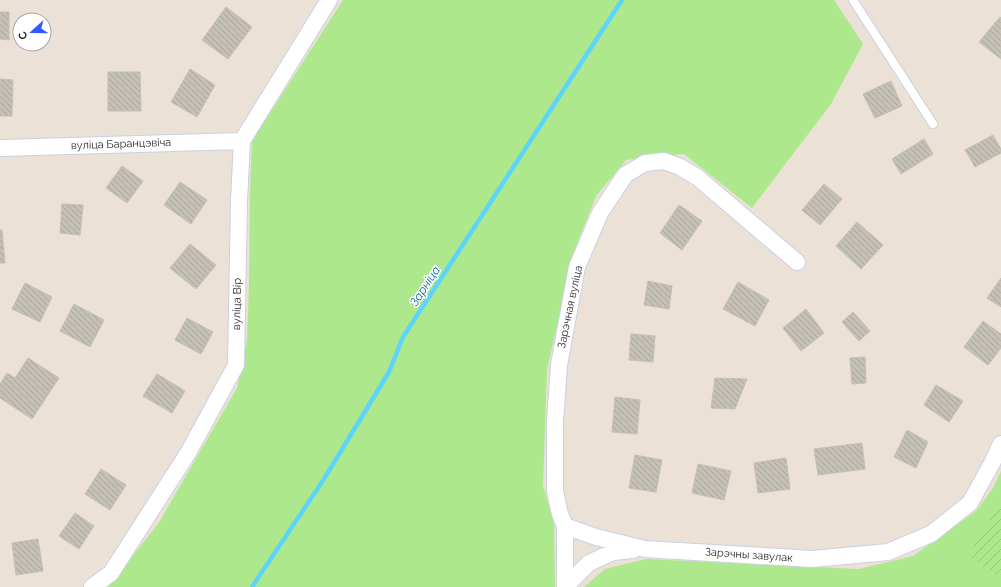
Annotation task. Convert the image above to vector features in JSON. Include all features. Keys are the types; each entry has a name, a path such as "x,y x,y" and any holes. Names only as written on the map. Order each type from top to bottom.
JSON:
{"street":[{"name":"вуліца Вір","path":"92,587 111,573 188,453 236,365 239,201 242,141 329,0"},
{"name":"вуліца Баранцэвіча","path":"0,148 242,141"},
{"name":"Зарэчная вуліца","path":"565,586 565,526 560,514 555,491 555,422 559,365 577,267 600,213 625,175 645,163 664,161 680,167 697,177 798,262"},
{"name":"Зарэчны завулак","path":"565,526 596,537 645,549 812,559 888,552 932,534 970,503 992,464 1001,444"},
{"path":"565,586 589,563 613,552 645,549"}],"lane":[{"path":"853,0 933,124"}],"green space":[{"path":"343,0 834,0 863,44 831,104 752,208 684,154 626,160 596,196 573,254 547,370 543,485 554,524 555,587 108,587 158,524 237,388 247,340 252,141"},
{"path":"1001,471 1001,587 584,587 605,569 646,559 859,569 913,556 976,511 993,488"},
{"path":"1001,501 1001,579 968,556"}],"building":[{"path":"226,7 252,27 228,59 202,40"},
{"path":"0,12 9,12 9,40 0,39"},
{"path":"1000,17 1001,18 1001,59 979,42"},
{"path":"190,69 215,85 197,117 171,102"},
{"path":"108,72 140,72 141,111 108,111"},
{"path":"0,79 13,80 12,116 0,116"},
{"path":"891,81 902,106 875,118 863,94"},
{"path":"993,135 1001,149 1001,153 975,167 965,150"},
{"path":"924,139 933,154 901,174 892,159"},
{"path":"122,166 143,181 127,203 106,188"},
{"path":"180,182 207,200 191,224 164,205"},
{"path":"824,184 842,199 820,225 802,210"},
{"path":"62,204 83,205 80,235 60,233"},
{"path":"679,205 702,221 682,250 660,233"},
{"path":"857,222 883,245 861,269 836,246"},
{"path":"0,230 2,230 5,263 0,263"},
{"path":"190,244 216,265 196,289 170,268"},
{"path":"1001,278 1001,307 987,298"},
{"path":"648,281 672,286 669,309 644,305"},
{"path":"738,282 769,300 755,326 723,309"},
{"path":"25,283 52,297 40,322 12,309"},
{"path":"74,304 104,320 90,347 60,331"},
{"path":"806,309 824,333 801,351 783,328"},
{"path":"853,312 870,331 859,341 842,322"},
{"path":"187,318 213,332 201,354 175,340"},
{"path":"983,321 1001,334 1001,348 988,365 964,347"},
{"path":"631,334 655,336 653,362 629,360"},
{"path":"865,357 866,383 852,384 850,358"},
{"path":"28,358 59,378 32,419 0,398 0,384 7,373 15,378"},
{"path":"157,374 185,391 172,413 143,396"},
{"path":"715,378 747,379 735,409 711,408"},
{"path":"936,385 963,401 949,422 924,405"},
{"path":"615,397 640,400 637,434 612,432"},
{"path":"907,430 928,442 916,468 894,457"},
{"path":"862,443 865,469 818,475 814,449"},
{"path":"635,455 662,460 656,492 629,488"},
{"path":"786,458 790,489 758,493 754,463"},
{"path":"698,464 731,471 724,500 692,493"},
{"path":"101,469 126,485 110,510 85,494"},
{"path":"75,513 94,526 79,549 59,536"},
{"path":"38,539 43,571 16,575 12,543"}],"waterway":[{"name":"Зарніца","path":"252,587 324,479 389,372 403,337 622,0"}]}
